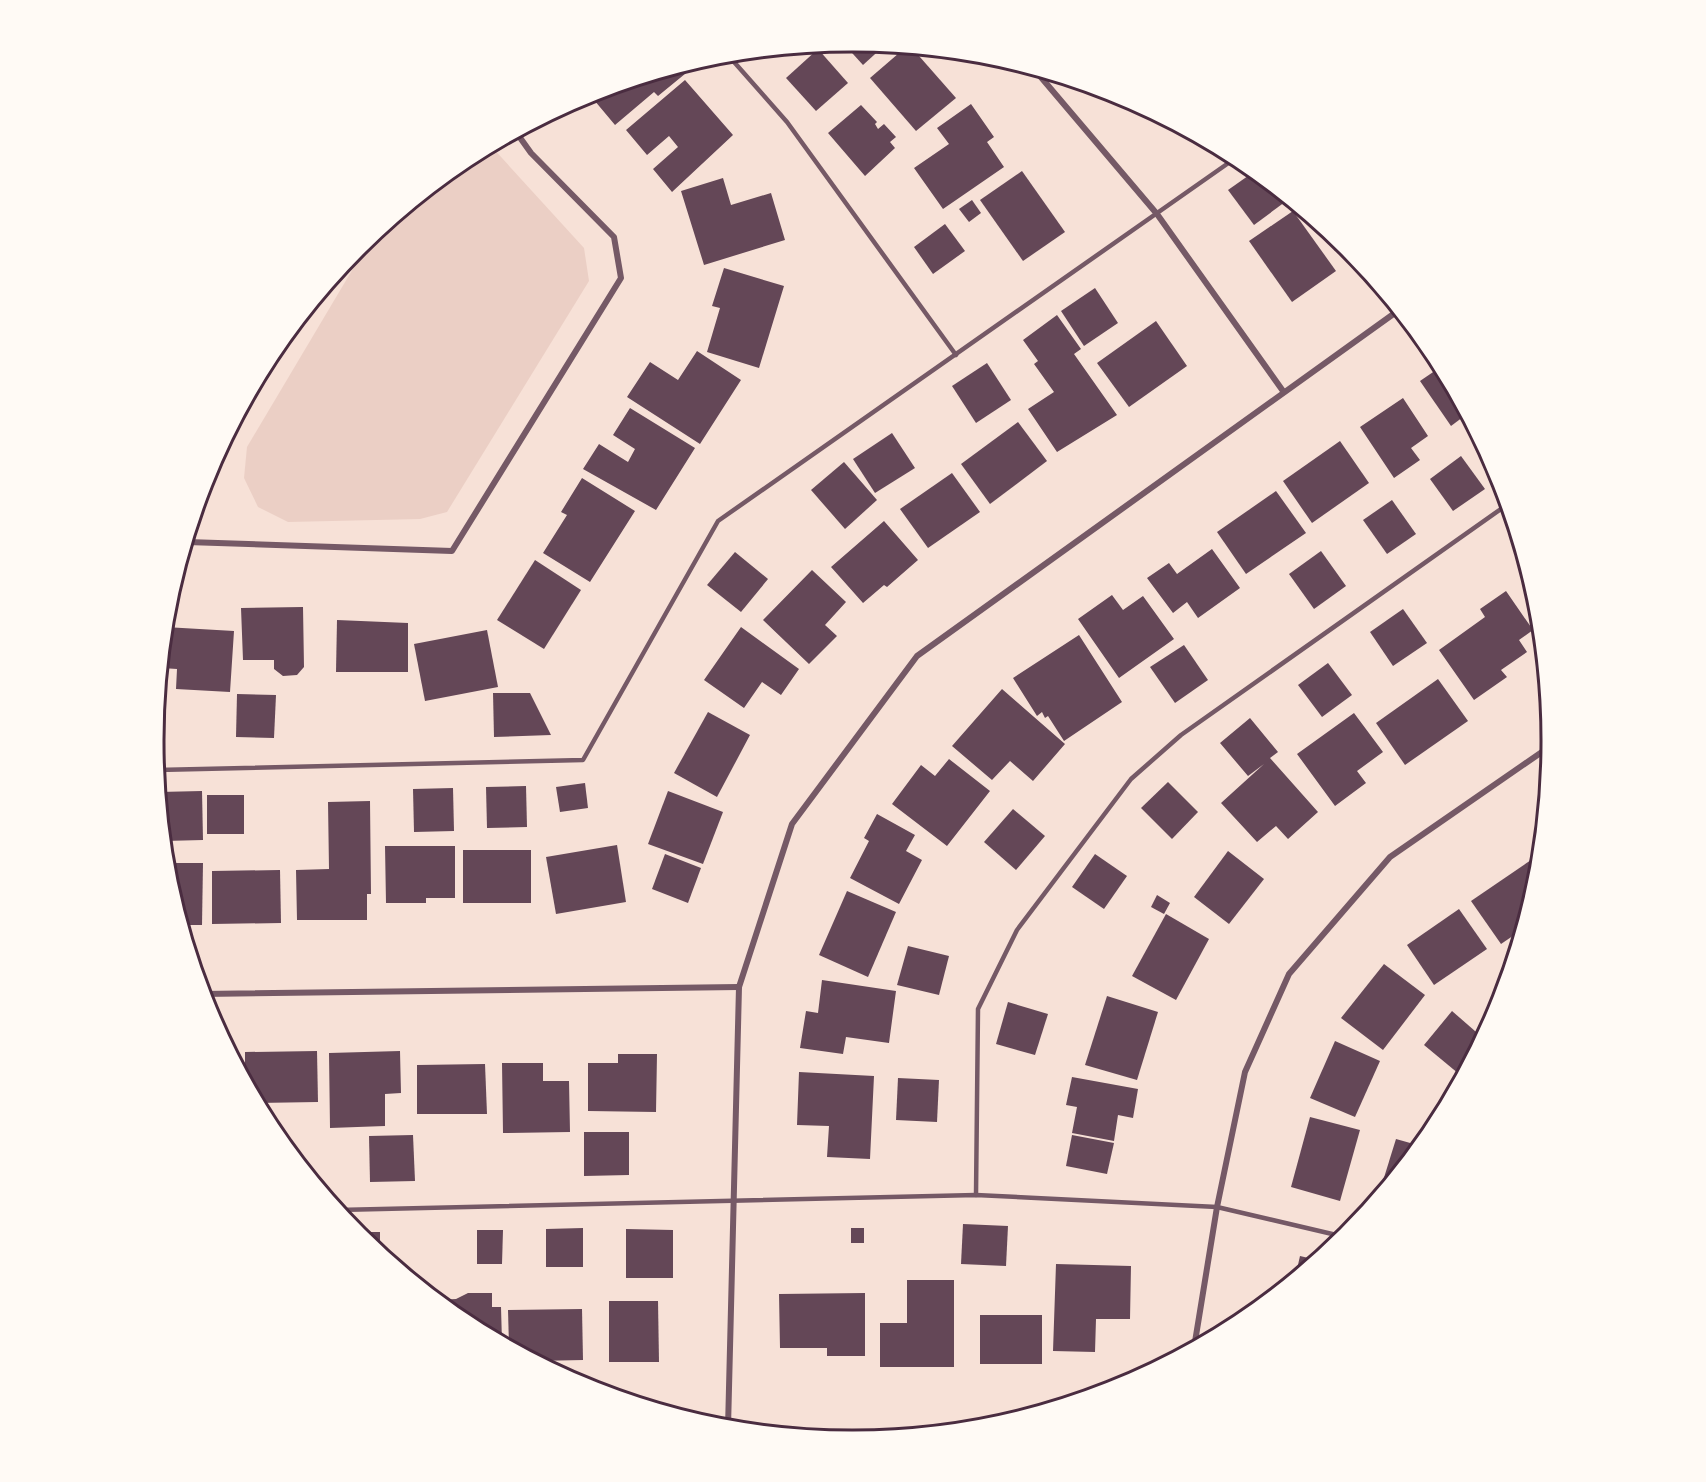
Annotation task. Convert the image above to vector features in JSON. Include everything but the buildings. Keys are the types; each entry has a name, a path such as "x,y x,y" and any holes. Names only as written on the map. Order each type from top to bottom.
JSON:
{"street":[{"path":"1043,80 1157,214 1283,391"},
{"path":"194,542 452,551 621,278 614,237 531,153 521,139"},
{"path":"728,1418 739,987 792,824 917,656 1393,314"},
{"path":"1196,1338 1217,1207 1245,1072 1289,974 1390,857 1541,753"},
{"path":"213,994 739,987"}],"lane":[{"path":"735,63 787,122 956,355"},
{"path":"165,770 583,760 718,521 1227,164"},
{"path":"976,1195 978,1009 1017,930 1131,779 1181,735 1501,509"},
{"path":"349,1210 976,1195 1217,1207 1333,1234"}],"shaded area":[{"path":"497,152 584,248 589,281 447,512 420,519 288,522 258,507 244,478 247,447 354,266 399,223 434,195"}]}
